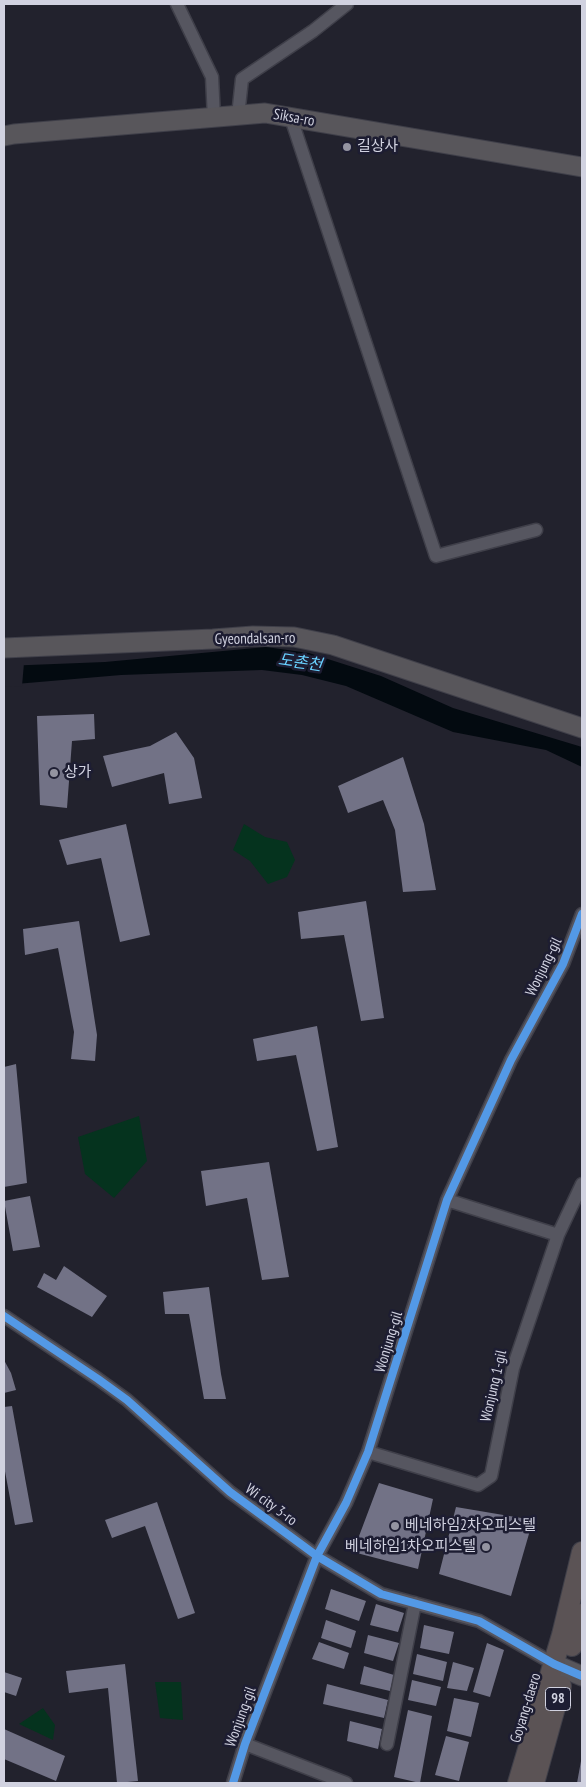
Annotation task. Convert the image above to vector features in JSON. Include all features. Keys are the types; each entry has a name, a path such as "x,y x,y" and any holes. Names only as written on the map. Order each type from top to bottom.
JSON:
{"main road":[{"name":"Goyang-daero","path":"518,1783 567,1670 582,1552"},
{"name":"Goyang-daero","path":"534,1783 582,1614"}],"street":[{"path":"177,4 212,77 214,118"},
{"path":"238,116 242,78 313,30 346,4"},
{"name":"Siksa-ro","path":"4,136 265,113 582,167"},
{"path":"291,118 436,556 536,530"},
{"name":"Gyeondalsan-ro","path":"4,648 214,640 253,636 294,637 333,645 582,728"},
{"name":"Wonjung-gil","path":"233,1783 245,1744 317,1556 346,1503 368,1452 448,1200 511,1060 563,964 582,914"},
{"name":"Wonjung 1-gil","path":"368,1452 478,1484 491,1476 513,1368 558,1235 582,1184"},
{"path":"448,1200 558,1235"},
{"name":"Wi city 3-ro","path":"4,1316 120,1395 230,1492 317,1556 381,1594 479,1621 567,1670"},
{"path":"387,1744 415,1603"},
{"path":"245,1744 346,1783"}],"green space":[{"path":"244,824 265,837 287,842 295,860 287,877 268,884 250,861 233,850"},
{"path":"139,1116 147,1161 114,1198 85,1174 78,1137"},
{"path":"155,1682 181,1682 183,1720 160,1718"},
{"path":"43,1708 55,1725 53,1740 19,1724"}],"water":[{"name":"도촌천","path":"266,647 309,653 381,676 453,708 582,747 582,767 546,750 453,732 346,686 302,675 262,670 121,675 4,685 4,666 105,662"}],"pier":[{"path":"4,663 24,663 22,686 4,687"}],"building":[{"name":"상가","path":"94,714 95,739 72,741 67,808 40,805 37,716"},
{"path":"176,732 194,758 202,798 169,804 164,773 112,787 103,756 150,746"},
{"path":"403,757 424,824 436,890 403,892 395,830 383,800 348,813 338,786"},
{"path":"126,824 150,935 120,942 101,858 67,865 59,840"},
{"path":"366,901 384,1018 361,1021 344,935 301,939 298,912"},
{"path":"79,921 97,1035 95,1061 71,1059 74,1032 58,948 25,955 23,929"},
{"path":"317,1026 338,1147 317,1151 296,1055 257,1061 253,1039"},
{"path":"16,1064 27,1183 4,1187 4,1067"},
{"path":"269,1162 289,1277 262,1280 247,1198 206,1206 201,1171"},
{"path":"30,1196 40,1247 13,1251 4,1201"},
{"path":"64,1266 107,1296 92,1317 37,1287 44,1273 56,1280"},
{"path":"209,1287 226,1399 204,1399 189,1314 165,1314 163,1292"},
{"path":"4,1360 11,1373 16,1390 4,1393"},
{"path":"12,1406 33,1522 15,1525 4,1466 4,1407"},
{"name":"베네하임2차오피스텔","path":"379,1483 433,1499 418,1569 353,1552"},
{"path":"157,1502 195,1613 178,1619 145,1526 112,1538 105,1520"},
{"name":"베네하임1차오피스텔","path":"456,1507 533,1520 511,1596 439,1574"},
{"path":"331,1589 366,1601 359,1621 325,1609"},
{"path":"376,1604 404,1613 398,1632 370,1625"},
{"path":"326,1620 356,1631 351,1648 321,1638"},
{"path":"424,1625 454,1632 449,1654 420,1648"},
{"path":"368,1635 399,1643 393,1661 364,1653"},
{"path":"319,1642 349,1653 344,1669 312,1659"},
{"path":"487,1643 504,1650 490,1697 473,1692"},
{"path":"417,1654 447,1662 443,1681 413,1674"},
{"path":"453,1662 474,1668 467,1691 447,1688"},
{"path":"125,1664 138,1781 117,1783 108,1688 69,1693 66,1671"},
{"path":"364,1666 394,1675 390,1691 360,1684"},
{"path":"4,1672 22,1678 16,1696 4,1692"},
{"path":"412,1680 441,1687 436,1706 408,1700"},
{"path":"327,1684 388,1700 384,1718 323,1704"},
{"path":"454,1698 479,1703 471,1737 447,1731"},
{"path":"408,1710 432,1716 420,1783 394,1777"},
{"path":"350,1721 382,1729 378,1749 347,1741"},
{"path":"4,1729 65,1756 56,1781 4,1759"},
{"path":"446,1736 469,1742 459,1781 435,1775"},
{"path":"581,1761 582,1783 577,1783"}],"cycle path":[{"path":"233,1783 245,1744 317,1556 346,1503 368,1452 447,1200 511,1060 563,964 582,914"},
{"path":"4,1316 127,1400 230,1492 317,1556 381,1594 479,1621 554,1664 582,1676"}],"place":[{"name":"길상사","path":"347,147"},
{"name":"상가","path":"54,773"},
{"name":"베네하임2차오피스텔","path":"395,1526"},
{"name":"베네하임1차오피스텔","path":"486,1547"}]}
